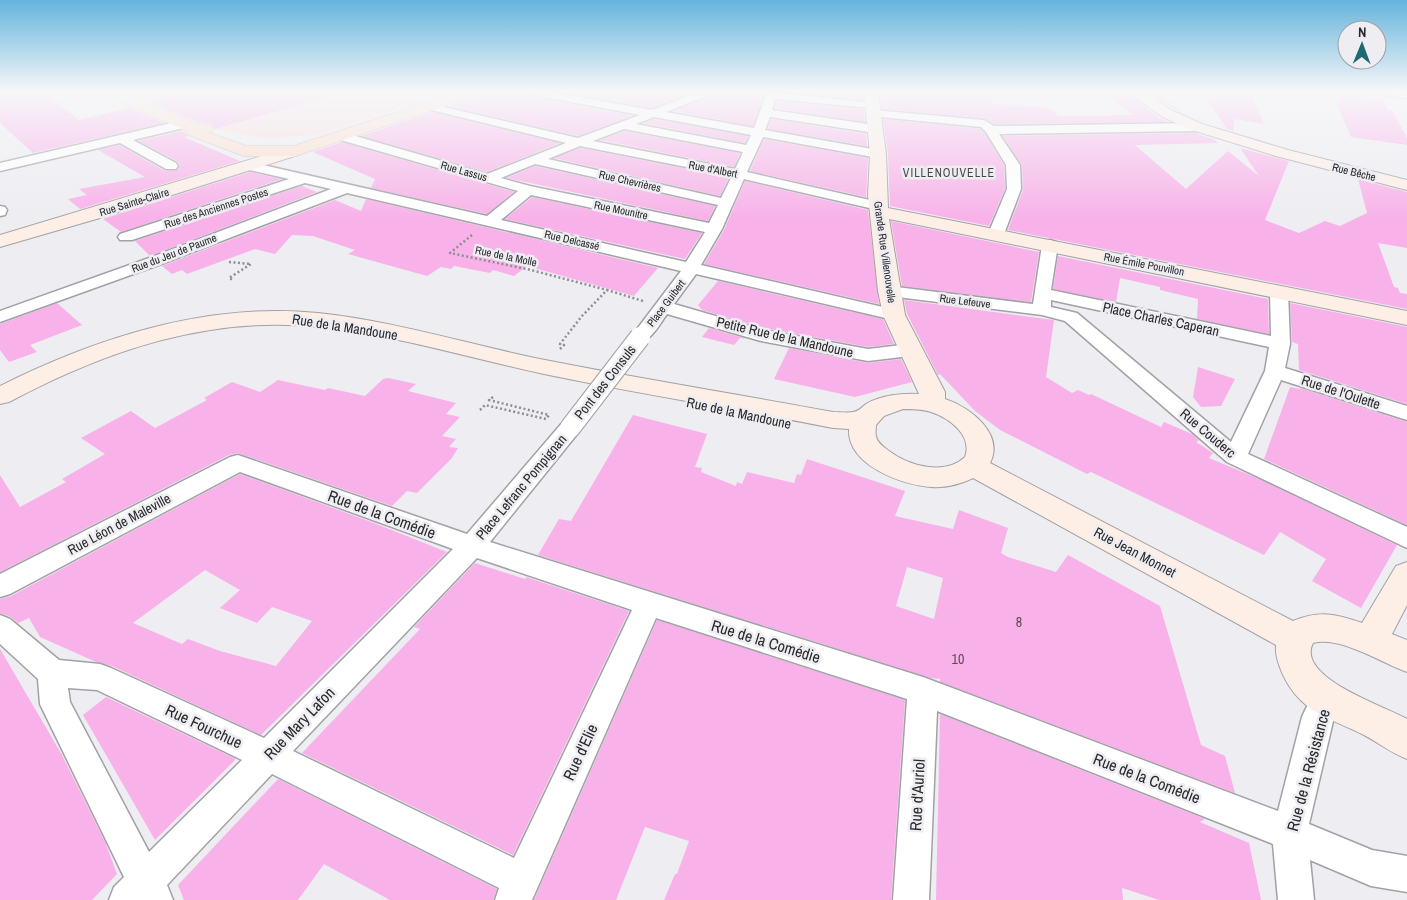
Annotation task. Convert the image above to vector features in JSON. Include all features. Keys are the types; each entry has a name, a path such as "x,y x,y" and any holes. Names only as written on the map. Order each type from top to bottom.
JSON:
{"main road":[{"path":"200,134 262,154"},
{"path":"220,134 239,139 262,154"},
{"path":"295,151 347,134"},
{"name":"Rue Sainte-Claire","path":"262,154 341,136"}],"street":[{"path":"0,168 140,134"},
{"name":"Rue d'Albert","path":"544,134 740,174 879,209"},
{"path":"488,178 597,134"},
{"path":"667,134 751,150"},
{"path":"758,134 878,154"},
{"name":"Place Guibert","path":"640,337 692,268 714,229 758,134"},
{"name":"Grande Rue Villenouvelle","path":"876,134 879,209 889,291 894,315 932,392 932,404"},
{"path":"994,134 1013,165 1014,189 996,234"},
{"name":"Rue Bêche","path":"1220,134 1282,153 1407,185"},
{"name":"Rue Lassus","path":"341,136 528,190"},
{"path":"120,138 171,166"},
{"path":"262,154 295,151"},
{"name":"Rue Delcassé","path":"262,154 306,178 894,315"},
{"name":"Rue Sainte-Claire","path":"0,241 262,154"},
{"name":"Rue Chevrières","path":"534,160 726,203"},
{"name":"Rue des Anciennes Postes","path":"126,237 306,178"},
{"name":"Rue du Jeu de Paume","path":"0,317 158,260 346,188"},
{"path":"490,221 528,190"},
{"name":"Rue Mounitre","path":"528,190 714,229"},
{"name":"Rue Émile Pouvillon","path":"879,209 1407,318"},
{"path":"1042,302 1050,245"},
{"name":"Rue Lefeuve","path":"889,291 1042,302"},
{"path":"1235,457 1275,371 1280,344 1279,292"},
{"name":"Place Charles Caperan","path":"1042,302 1280,344"},
{"name":"Rue Couderc","path":"1042,302 1071,316 1235,457 1407,538"},
{"name":"Petite Rue de la Mandoune","path":"663,307 761,335 868,355 910,350"},
{"name":"Rue de la Mandoune","path":"0,396 74,361 122,344 189,327 281,318 326,322 378,331 579,374 833,420 853,421 868,416"},
{"name":"Pont des Consuls","path":"570,428 640,337"},
{"name":"Rue de l'Oulette","path":"1275,371 1407,413"},
{"name":"Rue de la Mandoune","path":"579,374 625,388 828,432 852,440 868,449"},
{"path":"901,401 932,404 949,410 965,419 976,430 981,443 980,455 973,466 958,474 940,478 918,477 897,471 880,461 868,449 862,437 862,426 868,416 876,409 901,401"},
{"name":"Place Lefranc Pompignan","path":"472,546 570,428"},
{"name":"Rue de la Comédie","path":"238,462 472,546 922,691 1290,833 1371,868 1407,874"},
{"name":"Rue Léon de Maleville","path":"0,586 238,462"},
{"name":"Rue Jean Monnet","path":"973,466 1296,638"},
{"name":"Rue Mary Lafon","path":"142,893 281,762 472,546"},
{"path":"1370,640 1407,575"},
{"name":"Rue d'Elie","path":"517,890 648,604"},
{"path":"0,627 52,673 54,704 142,893"},
{"path":"1407,657 1340,629 1308,630 1296,638 1293,646 1296,664 1312,686 1326,699 1341,708 1390,720 1407,741"},
{"path":"1370,640 1386,650 1407,670"},
{"name":"Rue Fourchue","path":"52,673 100,677 281,762 517,890"},
{"name":"Rue d'Auriol","path":"911,900 922,691"},
{"name":"Rue de la Résistance","path":"1295,896 1290,833 1318,717 1326,699"}],"path":[{"name":"Rue de la Molle","path":"490,221 450,253 531,270 607,290"},
{"path":"229,262 251,264 229,278 233,280"},
{"path":"557,352 564,345 560,344 582,316 607,290 636,300"},
{"path":"480,410 493,397"},
{"path":"485,404 546,419 549,415 490,400"}],"shaded area":[{"path":"242,134 320,134 270,139"}],"building":[{"path":"12,134 116,134 33,153"},
{"path":"169,134 186,134 188,136 184,137 240,161 80,209 68,199 87,195 79,189 145,177 98,150 120,145 165,171 178,170 180,165 177,161 138,141"},
{"path":"367,134 523,134 560,143 487,172 361,136"},
{"path":"616,134 640,134 740,153 734,167 600,140"},
{"path":"699,134 737,134 748,136 745,143"},
{"path":"797,134 866,134 867,146"},
{"path":"885,134 986,134 1004,166 1005,189 989,226 890,206 888,154"},
{"path":"1198,134 1213,139 1218,143 1135,145 1186,189 1228,151 1259,176 1240,148 1289,161 1265,220 1299,233 1325,221 1340,226 1367,213 1358,179 1407,192 1407,248 1378,243 1394,287 1398,288 1400,293 1407,294 1407,309 1008,230 1023,190 1022,165 1002,136"},
{"path":"1350,134 1405,134 1407,145 1351,137"},
{"path":"764,139 868,158 866,197 750,171"},
{"path":"342,142 514,192 487,214 371,188 375,179 313,152"},
{"path":"580,148 729,177 720,196 554,158"},
{"path":"535,166 715,206 708,221 507,178"},
{"path":"250,172 282,179 121,232 103,219"},
{"path":"745,181 868,210 879,304 704,264 724,230"},
{"path":"302,186 317,192 150,256 135,241"},
{"path":"532,197 702,233 685,259 505,219"},
{"path":"366,199 658,268 634,296 527,266 514,276 493,270 490,273 454,266 451,269 441,267 427,276 348,254 355,250 313,236 292,235 275,254 255,249 187,274 182,270 172,274 162,266 335,200 361,211"},
{"path":"891,221 1039,252 1031,302 902,286"},
{"path":"1058,256 1268,299 1269,334 1197,319 1198,299 1160,290 1160,287 1120,278 1116,302 1053,289"},
{"path":"718,281 883,319 894,344 868,347 764,328 702,310 698,305"},
{"path":"904,300 1054,320 1046,377 1072,393 1078,390 1089,395 1091,394 1161,427 1164,422 1192,434 1199,440 1196,442 1213,453 1209,458 1257,478 1397,545 1361,608 1312,581 1326,559 1280,532 1264,555 1091,472 1087,474 1000,430 975,411 940,374 938,375 907,314"},
{"path":"57,303 82,325 30,345 37,352 9,362 0,350 0,324"},
{"path":"1290,303 1407,327 1407,404 1299,370 1298,344 1292,342"},
{"path":"709,328 747,339 740,338 734,345 702,337"},
{"path":"789,348 868,363 901,359 912,382 855,397 774,379"},
{"path":"1198,367 1235,379 1221,406 1201,407 1193,397"},
{"path":"388,378 416,384 408,391 456,403 446,414 460,417 442,436 456,439 449,447 458,448 452,458 417,493 407,491 392,506 238,453 229,455 0,572 0,475 20,507 66,482 62,479 105,454 81,438 131,411 155,428 207,400 204,398 232,382 260,392 278,380 365,396 383,379"},
{"path":"1290,387 1300,388 1407,422 1407,525 1264,459"},
{"path":"633,415 707,434 695,467 702,468 701,472 736,486 737,482 742,484 747,472 794,483 797,474 801,475 807,459 905,491 895,516 953,529 959,510 1008,528 1001,553 1008,557 1056,572 1068,555 1160,606 1201,745 1225,756 1235,793 940,682 940,679 931,678 538,555 559,519 571,521","holes":["907,567 943,578 934,619 896,606"]},
{"path":"240,474 447,552 261,735 112,666 96,662 40,637 29,618 18,623 11,617 0,613 0,599 11,596","holes":["205,570 240,590 220,608 257,623 272,607 312,621 276,666 220,651 188,639 182,644 133,623"]},
{"path":"475,563 525,579 526,577 629,611 513,855 302,753 420,629 414,627"},
{"path":"657,620 905,700 891,900 664,900 675,874 677,874 689,841 645,827 616,900 534,900"},
{"path":"0,649 62,755 105,842 117,874 92,900 0,900"},
{"path":"106,697 236,759 155,840 83,715"},
{"path":"940,714 1205,819 1200,822 1249,843 1261,900 1159,900 1122,888 1123,900 936,900"},
{"path":"278,779 497,889 493,900 390,900 324,864 298,900 184,900 178,885"}],"district":[{"name":"VILLENOUVELLE","path":"949,173"}]}
